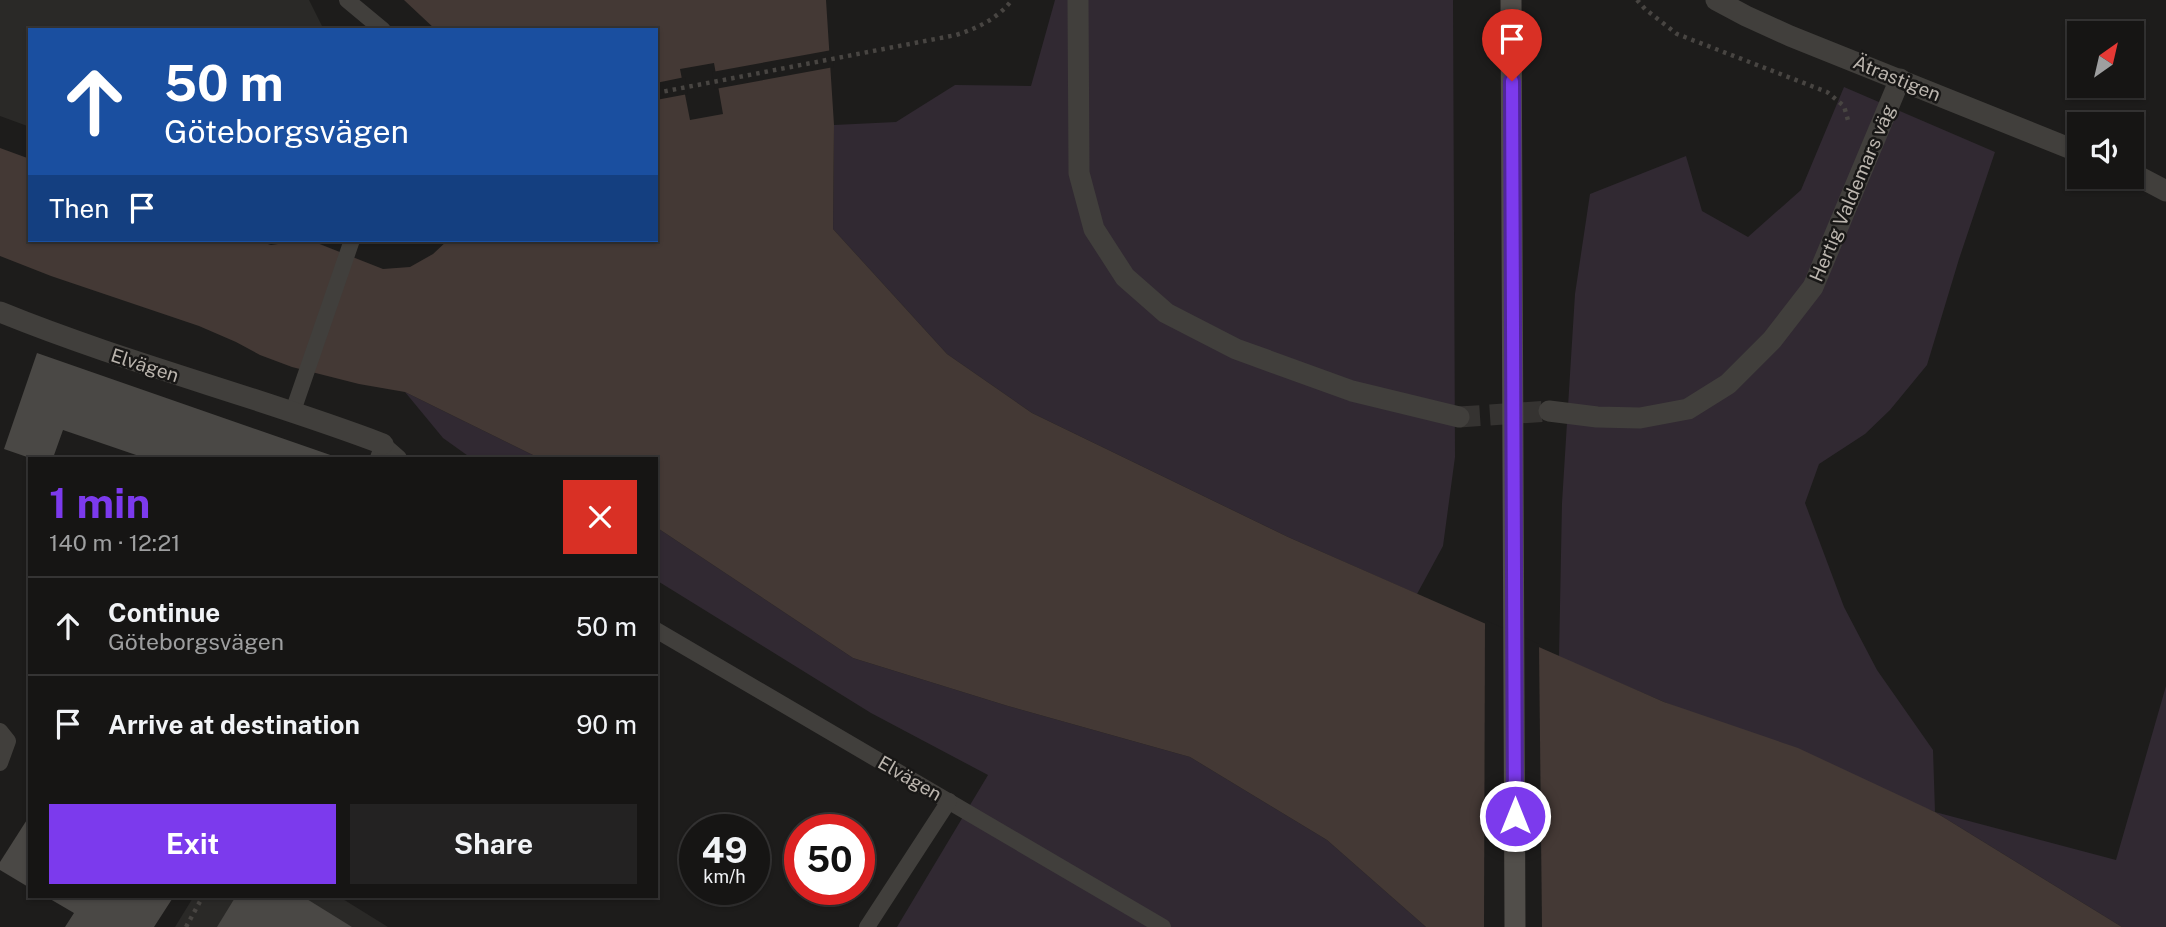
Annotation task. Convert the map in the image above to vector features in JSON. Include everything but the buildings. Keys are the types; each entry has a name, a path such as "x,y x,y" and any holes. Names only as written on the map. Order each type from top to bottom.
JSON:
{"main road":[{"path":"1511,0 1516,927"}],"street":[{"path":"1078,0 1079,173 1094,229 1125,277 1166,313 1236,349 1352,391 1459,417"},
{"name":"Ätrastigen","path":"1716,0 1779,31 2067,147"},
{"name":"Hertig Valdemars väg","path":"1549,411 1597,417 1640,418 1688,409 1728,384 1772,340 1813,287 1900,79"},
{"path":"2144,179 2166,191"},
{"name":"Elvägen","path":"0,312 58,336 293,411 380,451"}],"lane":[{"path":"347,0 381,28"},
{"path":"293,411 351,242"},
{"name":"Elvägen","path":"658,631 1163,927"},
{"path":"0,731 8,741 0,763"},
{"path":"867,927 949,801"}],"path":[{"path":"658,93 911,45 976,29 1012,0"},
{"path":"1637,0 1677,34 1827,92 1844,106 1864,168"},
{"path":"186,927 202,898"}],"shaded area":[{"path":"0,0 309,0 323,28 28,28 28,126 0,116"},
{"path":"404,0 826,0 834,125 833,229 947,354 1032,413 1288,537 1664,702 1798,748 1935,812 2122,927 1426,927 1327,840 1190,757 1008,706 853,658 658,528 658,457 537,457 405,392 359,384 292,367 199,326 0,256 0,148 28,158 28,242 261,242 271,245 317,243 383,269 410,267 433,254 446,242 658,242 658,28 434,28","holes":["714,63 723,114 690,120 680,69"]},
{"path":"1055,0 1453,0 1455,457 1443,546 1417,594 1288,537 1032,413 947,354 833,229 834,125 896,122 955,85 1031,86"},
{"path":"1844,87 1995,152 1927,365 1890,410 1865,434 1819,464 1805,503 1844,607 1877,670 1933,750 1935,812 1559,657 1562,503 1575,294 1590,194 1686,156 1702,211 1748,237 1801,190"},
{"path":"405,392 537,457 470,457 443,438"},
{"path":"658,528 853,658 1008,706 1190,757 1327,840 1426,927 897,927 988,775 871,713 658,581"},
{"path":"2166,686 2166,927 2122,927 1935,812 2116,860"},
{"path":"193,898 341,898 388,927 175,927"}],"pier":[{"path":"832,50 834,67 715,89 712,72"},
{"path":"685,77 688,94 658,100 658,83"},
{"path":"1485,620 1539,644 1542,927 1484,927"}],"tunnel":[{"path":"1459,417 1549,411"}],"route":[{"path":"1512,81 1515,816"}]}
